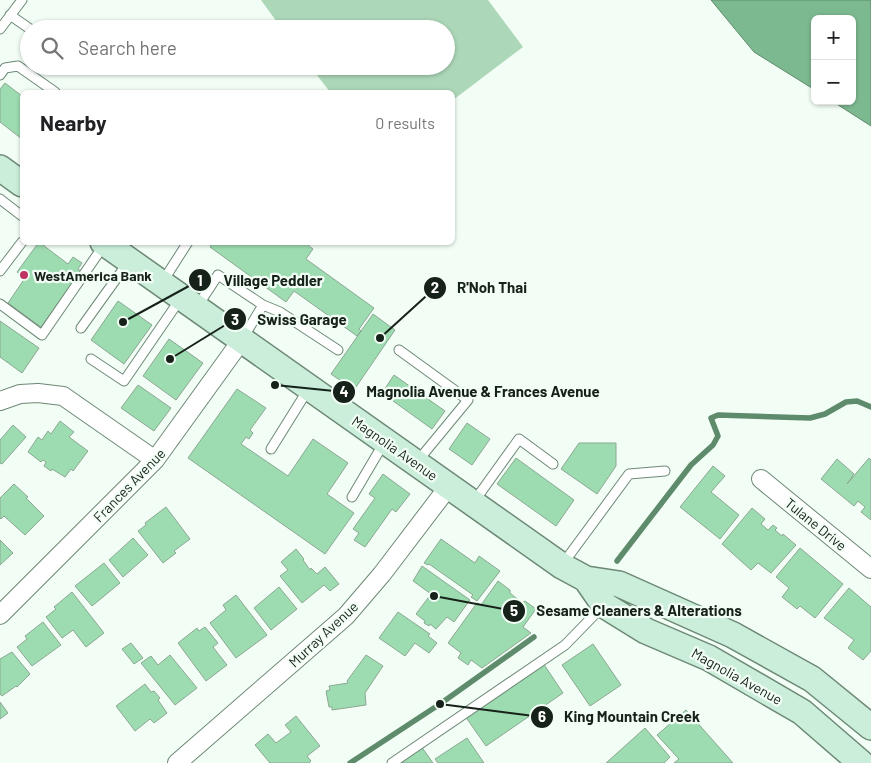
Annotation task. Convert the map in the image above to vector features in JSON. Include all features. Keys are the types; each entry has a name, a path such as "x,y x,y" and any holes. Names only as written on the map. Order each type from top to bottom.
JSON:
{"main road":[{"path":"0,168 20,183"},
{"name":"Magnolia Avenue","path":"108,245 241,341 562,566 586,579 620,584 734,635 812,679 871,727"},
{"name":"Magnolia Avenue","path":"586,579 604,605 646,630 709,658 802,712 861,763"},
{"path":"604,605 641,612 701,635 749,644"}],"street":[{"name":"Frances Avenue","path":"0,615 155,460 241,341"},
{"path":"0,401 20,394 38,393 63,396 155,460"},
{"name":"Tulane Drive","path":"760,479 871,569"},
{"name":"Murray Avenue","path":"177,763 346,616 382,574 449,486"}],"lane":[{"path":"0,29 22,0"},
{"path":"10,15 20,22"},
{"path":"0,75 5,68 20,67"},
{"path":"31,75 52,90"},
{"path":"0,199 20,214"},
{"path":"0,271 20,245"},
{"path":"0,304 42,335 104,245"},
{"path":"91,359 124,381 179,296 188,245"},
{"path":"82,328 129,260"},
{"path":"179,296 218,274 263,305 280,312 338,350"},
{"path":"241,341 263,305"},
{"path":"399,350 468,400 416,463"},
{"path":"271,449 309,388"},
{"path":"473,503 519,439 553,464"},
{"path":"352,497 385,441"},
{"path":"562,566 629,474 665,471"},
{"path":"392,763 565,645 604,605"}],"shaded area":[{"path":"261,0 488,0 523,47 455,98 455,90 328,90 317,75 455,75 455,20 275,20"},
{"path":"711,0 871,0 871,126 838,105 856,105 856,15 811,15 811,88 754,52"}],"building":[{"path":"5,83 20,94 20,137 0,122 0,89"},
{"path":"37,245 43,245 68,264 73,257 82,263 78,269 81,271 41,327 8,303 25,278 17,272"},
{"path":"211,245 308,245 313,249 306,259 374,308 359,329 361,331 357,336 294,291 286,302 210,247"},
{"path":"118,301 152,325 124,364 91,340"},
{"path":"373,314 395,330 354,390 331,374"},
{"path":"0,321 39,348 22,373 0,357"},
{"path":"169,339 203,363 176,400 143,376"},
{"path":"394,375 445,411 432,429 382,393"},
{"path":"138,385 171,408 154,431 121,408"},
{"path":"237,389 266,408 250,430 253,433 249,439 246,437 241,444 288,476 313,439 348,463 327,494 354,513 325,554 188,458"},
{"path":"60,421 74,432 69,437 88,451 73,471 71,469 65,477 52,469 51,471 44,466 46,462 43,460 41,462 28,452 38,437 42,440 48,431 51,434"},
{"path":"467,423 490,439 472,465 449,449"},
{"path":"13,425 26,437 2,464 0,463 0,440"},
{"path":"579,443 616,443 616,466 597,494 561,469"},
{"path":"516,458 574,500 556,526 497,484"},
{"path":"869,458 871,460 871,520 861,512 865,507 858,501 854,506 821,479 837,459 854,474 847,484"},
{"path":"713,466 725,476 711,492 739,515 720,539 680,507"},
{"path":"383,474 410,494 396,512 392,509 365,547 354,540 359,533 353,529 375,498 369,494"},
{"path":"14,484 44,516 25,535 4,516 0,518 0,498"},
{"path":"166,507 190,539 174,551 176,553 163,563 138,531 146,525 145,523"},
{"path":"752,508 765,519 761,524 768,530 773,525 777,528 775,530 796,545 771,573 758,563 751,570 722,544"},
{"path":"133,538 148,555 123,577 109,560"},
{"path":"441,539 475,563 479,556 500,571 477,601 471,597 473,595 429,564 424,563"},
{"path":"0,540 13,553 0,565"},
{"path":"800,548 843,584 815,618 800,606 797,609 782,597 789,588 776,577"},
{"path":"296,549 310,570 311,568 317,574 325,567 339,584 330,591 324,585 302,603 280,576 288,570 281,562"},
{"path":"104,563 120,583 92,606 75,586"},
{"path":"422,566 470,600 454,622 447,617 436,629 430,624 429,626 424,623 425,621 416,614 431,594 413,581"},
{"path":"498,581 522,603 525,601 536,609 523,627 531,633 482,668 471,660 468,665 458,658 461,653 448,643 477,603 481,605"},
{"path":"279,587 297,609 271,630 254,608"},
{"path":"849,588 871,607 871,651 863,660 848,648 854,640 824,618"},
{"path":"72,592 104,633 86,647 73,630 62,638 46,617 56,609 54,607"},
{"path":"236,595 267,635 236,658 210,623 226,610 223,605"},
{"path":"398,612 430,634 428,636 437,643 429,653 415,643 405,656 379,638"},
{"path":"43,622 61,645 32,666 17,647 27,639 25,636"},
{"path":"205,627 218,643 213,647 227,665 206,681 178,643 197,628 199,631"},
{"path":"131,643 143,658 134,664 122,649"},
{"path":"593,644 621,685 590,706 562,665"},
{"path":"12,652 30,674 17,687 2,696 0,694 0,659"},
{"path":"170,655 197,688 175,705 141,663 151,656 158,665"},
{"path":"366,655 383,666 365,693 366,705 332,710 332,707 329,707 326,691 330,690 329,686 348,683 347,681"},
{"path":"543,663 563,693 486,746 465,716"},
{"path":"145,684 151,692 154,691 160,698 158,700 167,713 154,723 150,719 135,731 116,706"},
{"path":"0,702 8,713 0,719"},
{"path":"686,710 733,763 674,763 679,759 657,735"},
{"path":"296,716 320,746 307,756 311,761 309,763 270,763 255,745 268,734 276,743 291,732 285,725"},
{"path":"645,728 670,757 664,763 606,763"},
{"path":"467,738 484,763 438,763 435,759"},
{"path":"421,746 433,763 395,763"}],"waterway":[{"path":"617,561 691,465 713,445 718,436 711,418 718,415 810,418 825,414 846,402 857,401 871,407"},
{"path":"350,763 440,704 534,637"}],"place":[{"name":"WestAmerica Bank","path":"24,275"},
{"name":"Village Peddler","path":"123,322"},
{"name":"R'Noh Thai","path":"380,338"},
{"name":"Swiss Garage","path":"170,359"},
{"name":"Magnolia Avenue & Frances Avenue","path":"275,385"},
{"name":"Sesame Cleaners & Alterations","path":"434,596"},
{"name":"King Mountain Creek","path":"440,704"}]}
